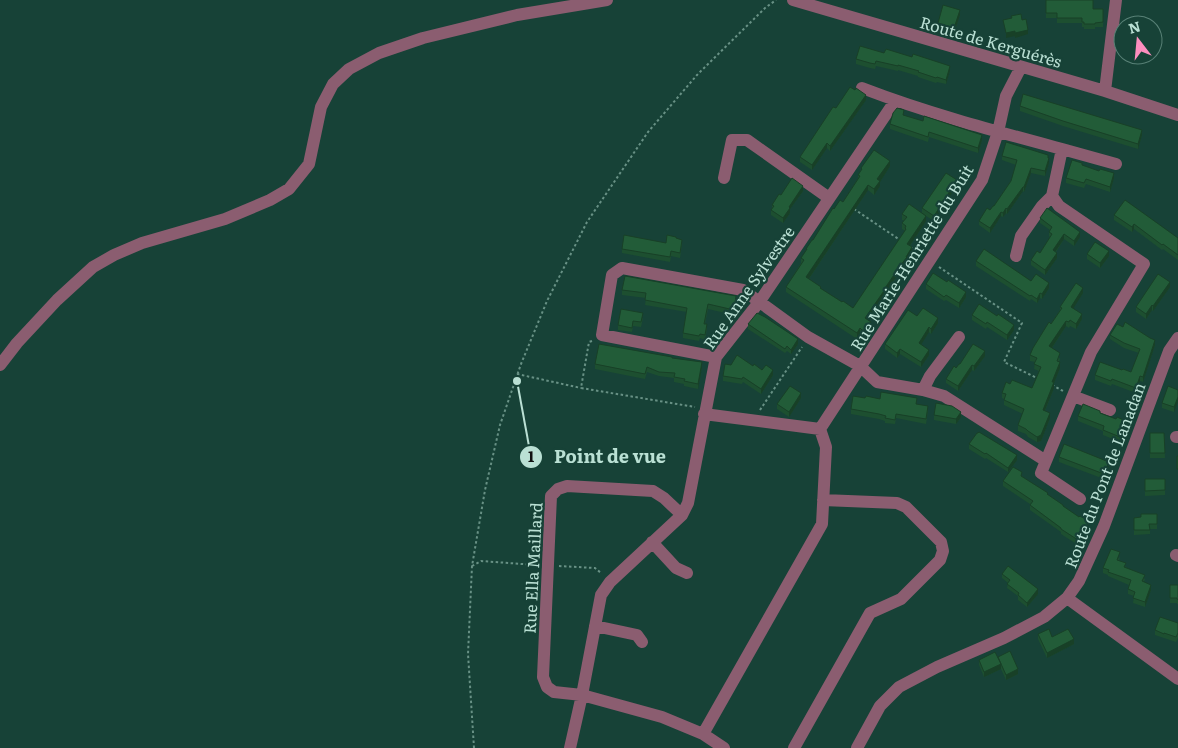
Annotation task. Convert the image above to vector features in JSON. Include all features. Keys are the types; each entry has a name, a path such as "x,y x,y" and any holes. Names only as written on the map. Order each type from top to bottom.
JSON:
{"street":[{"path":"0,365 17,343 57,300 93,267 114,255 142,243 225,219 289,190 309,164 321,107 333,84 349,69 379,53 422,38 517,15 607,0"},
{"name":"Route de Kerguérès","path":"793,0 1105,91 1178,115"},
{"path":"1105,91 1116,0"},
{"name":"Rue Marie-Henriette du Buit","path":"820,429 982,180 998,132 1006,96 1021,67"},
{"path":"862,88 895,101 998,132 1116,164"},
{"name":"Rue Anne Sylvestre","path":"570,748 601,595 610,582 682,515 688,504 716,357 760,301 895,101"},
{"path":"724,178 732,140 747,140 830,198"},
{"path":"1016,256 1021,236 1042,206 1052,196 1062,150"},
{"path":"1052,196 1059,206 1144,264 1091,352 1041,474 1080,498"},
{"path":"716,357 602,335 612,275 622,268 743,290 808,337 860,366 877,382 923,390 944,396 1046,461"},
{"path":"923,390 930,376 959,337"},
{"name":"Route du Pont de Lanadan","path":"857,748 880,706 900,687 937,667 1004,638 1044,617 1067,598 1079,581 1104,526 1169,351 1178,338"},
{"path":"1073,396 1110,410"},
{"path":"702,734 822,524 826,446 820,429 705,411"},
{"name":"Rue Ella Maillard","path":"682,515 664,498 653,491 567,486 558,488 551,496 543,678 547,687 554,692 582,695 662,717 702,734 724,748"},
{"path":"794,748 870,613 900,599 940,560 943,551 941,542 906,507 897,503 823,500"},
{"path":"652,542 676,568 687,573"},
{"path":"1067,598 1178,679"},
{"path":"595,626 638,635 642,642"}],"path":[{"path":"474,748 468,654 472,566 487,481 500,425 517,374 547,301 587,222 648,132 697,75 765,8 776,0"},
{"path":"852,207 1022,323 1004,362 1038,379"},
{"path":"581,388 589,342 602,335"},
{"path":"753,420 808,337"},
{"path":"517,374 705,411"},
{"path":"1047,383 1073,396"},
{"path":"472,566 480,561 595,568 610,582"}],"building":[{"path":"1046,0 1093,0 1093,9 1103,9 1103,22 1084,24 1082,18 1057,18 1057,13 1046,13"},
{"path":"943,5 960,10 954,28 938,23"},
{"path":"1021,14 1022,20 1026,19 1028,30 1006,33 1003,20"},
{"path":"860,46 884,53 886,49 912,57 913,54 950,66 946,80 898,65 876,61 875,64 856,59"},
{"path":"850,87 855,90 856,88 866,95 830,146 827,143 812,165 800,157 833,107 836,108"},
{"path":"1023,94 1142,130 1138,144 1020,106"},
{"path":"897,108 904,110 903,115 923,121 924,116 982,135 978,148 929,132 928,137 890,124 893,113"},
{"path":"1006,142 1048,155 1049,158 1045,171 1031,168 1024,187 1007,209 1003,213 1001,212 990,228 979,221 987,208 990,210 994,206 1011,181 1017,160 1002,156"},
{"path":"874,150 890,161 877,179 880,181 874,189 868,185 806,277 853,308 906,229 906,226 902,223 907,217 902,214 909,204 926,216 907,244 912,247 907,257 865,318 871,322 864,332 860,328 857,333 786,287 804,260 801,258 806,249 833,208 840,200 843,202 860,176 858,175 861,168"},
{"path":"1072,160 1099,171 1100,169 1114,173 1110,187 1086,179 1084,183 1066,178"},
{"path":"946,173 957,180 934,216 922,208"},
{"path":"792,178 803,186 783,218 771,210 774,206 772,205"},
{"path":"1125,200 1178,238 1178,255 1134,224 1132,227 1114,215"},
{"path":"1047,208 1080,232 1074,241 1064,234 1053,250 1057,253 1045,270 1031,260 1037,251 1040,253 1052,234 1049,232 1052,227 1040,218"},
{"path":"624,235 666,243 667,235 676,237 682,240 680,253 671,251 670,257 622,249"},
{"path":"1095,242 1109,251 1100,263 1087,254"},
{"path":"984,249 1031,281 1036,274 1049,283 1042,294 1040,293 1037,299 1030,296 976,261"},
{"path":"933,273 966,292 959,303 946,295 944,297 926,284"},
{"path":"1158,274 1170,282 1146,314 1136,307"},
{"path":"625,276 736,296 734,310 708,304 704,324 707,324 705,335 700,334 699,336 683,333 687,308 645,300 646,293 622,290"},
{"path":"1076,283 1083,288 1071,307 1082,314 1076,324 1070,320 1069,322 1066,321 1049,346 1060,353 1057,361 1060,362 1043,410 1050,413 1041,435 1037,437 1018,425 1024,409 1004,400 1006,394 1002,393 1006,382 1010,384 1012,380 1032,388 1041,367 1034,364 1037,358 1030,355 1049,322 1051,324"},
{"path":"979,304 1014,325 1007,335 972,315"},
{"path":"923,308 938,318 931,329 929,327 919,343 929,350 921,362 900,349 897,353 885,344 908,310 917,316"},
{"path":"621,309 643,313 641,322 633,321 632,328 618,325"},
{"path":"757,313 798,339 791,350 787,346 785,349 748,324"},
{"path":"1125,322 1155,340 1143,377 1140,376 1136,388 1095,375 1100,362 1131,372 1140,349 1110,335 1117,324 1123,327"},
{"path":"599,344 702,362 698,384 674,377 675,373 659,372 647,367 645,374 595,364"},
{"path":"973,344 985,351 974,366 972,365 958,386 946,379 954,366 956,368 960,364"},
{"path":"737,355 762,370 766,365 773,370 761,389 743,377 742,379 723,376 725,364 731,365"},
{"path":"790,386 801,393 789,412 777,404"},
{"path":"1168,386 1178,390 1178,397 1174,407 1162,403"},
{"path":"881,392 917,398 916,404 928,406 926,419 896,414 895,420 885,418 886,416 879,414 851,409 853,396 880,399"},
{"path":"936,403 952,406 961,412 956,419 934,415"},
{"path":"1083,404 1100,411 1100,413 1126,421 1120,437 1103,430 1104,426 1078,416"},
{"path":"979,432 1017,455 1008,468 969,444"},
{"path":"1150,433 1164,433 1165,453 1150,453"},
{"path":"1064,444 1109,462 1104,474 1059,457"},
{"path":"1013,467 1022,472 1021,476 1048,493 1063,506 1079,517 1089,521 1078,540 1030,505 1033,501 1003,481"},
{"path":"1145,479 1165,479 1165,490 1145,491"},
{"path":"1141,514 1157,514 1157,524 1149,524 1150,530 1134,530 1134,518 1141,517"},
{"path":"1111,549 1120,552 1117,560 1126,563 1124,567 1145,575 1142,581 1151,585 1145,602 1133,598 1135,592 1128,589 1131,580 1108,572 1109,570 1103,568"},
{"path":"1008,566 1038,589 1027,603 1018,595 1019,593 1007,584 1010,580 1002,574"},
{"path":"1170,585 1178,585 1178,600 1177,598 1170,598"},
{"path":"1160,617 1178,623 1176,637 1155,630"},
{"path":"1049,629 1052,637 1068,629 1074,639 1047,653 1038,634"},
{"path":"1010,651 1018,669 1006,675 998,657"},
{"path":"995,652 1001,664 984,672 979,660"}],"place":[{"name":"Point de vue","path":"517,381"}]}
